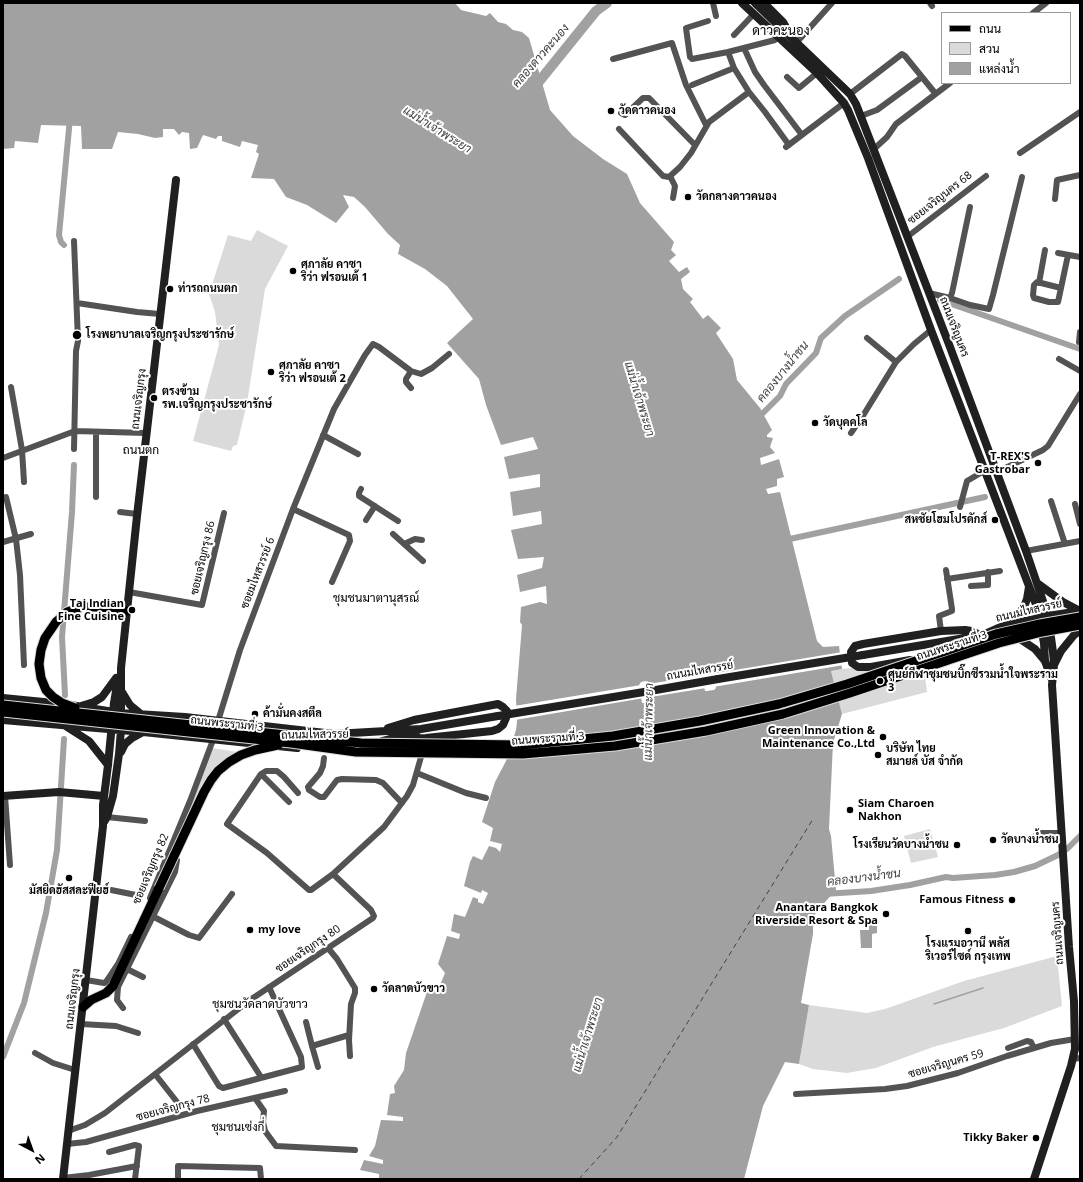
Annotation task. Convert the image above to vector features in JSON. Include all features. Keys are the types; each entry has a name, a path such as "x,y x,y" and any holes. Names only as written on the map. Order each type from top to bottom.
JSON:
{"main road":[{"path":"737,3 777,40"},
{"path":"742,3 764,19"},
{"path":"755,3 764,19"},
{"path":"764,3 783,22 790,36"},
{"name":"ถนนเจริญนคร","path":"764,19 797,42 850,94 861,116 997,472 1026,551 1033,584"},
{"name":"ถนนเจริญนคร","path":"764,19 777,40 817,73 844,103 848,110 868,158 984,471 1033,584 1044,617 1054,665 1052,680 1069,947 1077,1000 1075,1039 1077,1058 1034,1179"},
{"name":"ถนนเจริญกรุง","path":"63,1179 96,887 105,819 115,784 119,754 121,730 117,712 120,671 176,180"},
{"path":"931,330 941,324"},
{"path":"1004,626 1013,620 1024,607 1033,584 1080,611"},
{"path":"91,714 57,701 46,690 41,678 39,657 45,638 56,622 73,609 90,607 127,611"},
{"name":"ถนนมไหสวรรย์","path":"117,712 218,721 334,734 421,729 982,635 1004,626 1080,611"},
{"name":"ถนนพระรามที่ 3","path":"3,705 361,744 522,745 613,736 700,721 779,704 847,684 996,634 1080,617"},
{"name":"ถนนพระรามที่ 3","path":"3,712 356,752 515,754 615,746 706,731 783,714 850,694 999,643 1042,632 1080,625"},
{"path":"982,635 965,630 940,631 855,646 851,652 852,663 858,667 872,667 937,657 963,651 1002,637"},
{"path":"1054,665 1061,651 1080,630"},
{"name":"ถนนมไหสวรรย์","path":"982,635 1018,637 1080,630"},
{"name":"ถนนเจริญนคร","path":"1047,634 1045,661 1052,680"},
{"path":"1018,637 1033,647 1045,661"},
{"path":"79,706 102,698 120,671"},
{"name":"ถนนเจริญกรุง","path":"105,819 104,796 112,730 121,691 120,671"},
{"path":"121,691 130,705 141,714"},
{"path":"3,698 79,706 117,712"},
{"path":"37,723 50,719 52,714 51,709 42,703"},
{"path":"381,731 396,724 498,704 504,707 507,711 503,726 492,731 426,738 389,740"},
{"path":"3,720 112,730"},
{"path":"65,725 89,741 108,765"},
{"name":"ถนนมไหสวรรย์","path":"112,730 269,746 310,748 340,747 389,740 421,729"},
{"path":"119,754 125,744 143,732"},
{"path":"83,1007 91,1000 106,993 113,986 204,792 218,771 241,755 254,750 291,744"},
{"path":"4,796 62,793 104,796"}],"street":[{"path":"713,3 716,16"},
{"path":"797,42 832,3"},
{"path":"1034,12 1043,4"},
{"path":"734,35 751,17"},
{"path":"708,21 686,28 690,57 692,59 777,40"},
{"path":"614,59 672,43 686,85 706,125"},
{"path":"744,48 755,72 802,135"},
{"path":"728,52 734,68 749,92 765,112 788,146 844,103"},
{"path":"850,94 902,54 935,93"},
{"path":"692,85 734,68"},
{"path":"787,77 799,88 817,73"},
{"path":"861,116 876,110 922,76"},
{"path":"874,149 896,124 948,84"},
{"path":"619,129 663,176 667,177 680,167 696,145 706,125 749,92"},
{"path":"621,113 625,114 643,98 649,98 696,145"},
{"path":"1020,153 1080,112"},
{"path":"1055,199 1057,180 1080,175"},
{"path":"670,176 675,186 673,198"},
{"name":"ซอยเจริญนคร 68","path":"907,236 986,176"},
{"path":"929,293 988,309 993,295 1022,177"},
{"path":"950,298 954,286 970,207"},
{"path":"74,241 78,341 76,351 74,449"},
{"path":"1039,282 1045,250"},
{"path":"1058,253 1080,257"},
{"path":"1062,288 1037,282 1034,285 1033,296 1049,302 1058,302 1062,288 1068,255"},
{"path":"76,302 137,312 160,314"},
{"path":"851,433 896,362 931,330"},
{"path":"1079,342 1080,332"},
{"path":"867,338 896,362"},
{"name":"ซอยมไหสวรรย์ 6","path":"218,721 240,650 293,509 334,409 365,355 373,344 411,371"},
{"path":"411,388 406,382 407,376 411,371 421,374 426,372 449,354"},
{"path":"1059,359 1080,371"},
{"path":"11,387 22,450 24,482"},
{"path":"997,472 1044,450 1048,446 1080,394"},
{"path":"3,458 75,431 146,433"},
{"path":"96,432 96,497"},
{"path":"323,434 358,454"},
{"path":"960,507 967,481 984,471"},
{"path":"361,489 359,493 360,496 398,521"},
{"path":"6,497 16,539 20,575 24,665"},
{"path":"1050,501 1065,544"},
{"path":"1074,504 1080,524"},
{"path":"366,520 375,506"},
{"path":"293,509 349,535 350,541 332,582"},
{"path":"120,512 137,514"},
{"name":"ซอยเจริญกรุง 86","path":"129,592 202,606 224,513"},
{"path":"3,542 31,534"},
{"path":"393,534 423,560"},
{"path":"404,544 415,539 422,540"},
{"path":"1026,551 1080,541"},
{"path":"940,631 939,616 952,611 946,570"},
{"path":"947,578 1000,571"},
{"path":"971,586 988,585 988,572"},
{"path":"298,793 277,771 266,771 261,774 227,824 265,851 308,890 311,890 333,874 384,827 413,786 426,738"},
{"name":"ซอยเจริญกรุง 82","path":"86,980 106,982 118,964 137,926 169,853 213,740"},
{"path":"324,758 320,773 308,787 322,798 337,780 342,778 376,780 383,783 402,803"},
{"path":"417,773 486,798"},
{"path":"261,774 289,802"},
{"path":"4,796 10,865"},
{"path":"105,819 145,821"},
{"path":"1022,839 1034,837 1038,833 1062,835"},
{"path":"123,1008 116,996 118,987 175,872 177,864 174,856 169,853"},
{"name":"ซอยเจริญกรุง 80","path":"68,1131 105,1113 224,1019 374,916 372,910 333,874"},
{"path":"96,887 136,895"},
{"path":"154,917 196,938 199,938 232,894"},
{"path":"328,948 337,959 355,988 355,993 351,1004 349,1035 350,1056"},
{"path":"127,969 143,977"},
{"path":"193,1044 219,1086 223,1088 302,1067 301,1058 269,987"},
{"path":"224,1019 261,1077"},
{"path":"306,1022 318,1066"},
{"path":"81,1024 116,1026 138,1033"},
{"path":"312,1046 349,1035"},
{"name":"ซอยเจริญนคร 59","path":"796,1094 885,1089 907,1086 942,1078 1051,1043 1075,1039"},
{"path":"1008,1048 1029,1041 1034,1048"},
{"path":"35,1053 53,1063 75,1070"},
{"path":"154,1074 177,1102"},
{"name":"ซอยเจริญกรุง 78","path":"67,1144 86,1142 197,1111 285,1091"},
{"path":"255,1098 265,1114 263,1122 265,1131 276,1146 355,1150"},
{"path":"109,1152 138,1145 140,1150 135,1179"},
{"path":"63,1179 137,1166"},
{"path":"178,1179 178,1166 260,1168 261,1179"}],"green space":[{"path":"257,230 288,246 265,289 247,403 237,445 233,446 231,451 193,441 219,345 215,312 209,294 228,235 251,241"},
{"name":"ศูนย์กีฬาชุมชนบิ๊กซีรวมน้ำใจพระราม 3","path":"923,661 927,692 842,714 831,671"},
{"path":"212,748 238,752 220,772 172,853"},
{"path":"930,829 938,857 911,863 904,836"},
{"path":"1057,956 1062,1006 1004,1028 933,1047 876,1068 847,1073 813,1069 799,1064 809,1005 867,1013 885,1009 964,981"}],"water":[{"name":"แม่น้ำเจ้าพระยา","path":"3,3 455,3 461,10 486,16 490,13 498,22 506,24 513,30 522,32 529,38 550,110 573,136 603,159 627,174 640,203 674,242 671,250 676,255 669,261 679,272 687,267 690,272 681,279 683,289 693,299 690,302 703,319 708,315 721,328 716,333 733,359 737,380 760,408 772,430 767,437 773,438 770,447 775,453 760,458 761,465 779,459 784,477 777,479 777,486 766,489 768,494 780,492 817,641 823,647 839,646 842,669 831,671 842,714 833,743 829,829 836,890 817,911 813,918 813,934 801,1003 809,1005 799,1064 785,1062 763,1106 744,1179 379,1179 379,1174 360,1170 364,1160 383,1164 383,1160 369,1156 375,1146 381,1120 403,1121 403,1117 387,1115 390,1094 395,1093 394,1086 404,1070 406,1053 428,989 431,985 440,985 445,973 438,964 447,936 459,939 460,934 451,931 454,914 465,917 473,897 478,899 478,902 483,904 488,893 482,890 481,893 464,886 470,862 473,856 482,860 489,846 496,848 500,852 502,844 490,841 493,828 482,822 495,782 506,761 516,730 516,699 522,625 520,622 521,607 540,602 547,604 546,586 520,592 517,575 542,568 544,557 518,559 511,530 542,524 541,511 513,516 510,492 540,487 540,474 509,479 504,457 538,449 533,437 501,445 486,405 479,379 447,343 473,319 447,286 425,269 398,254 400,245 354,197 343,195 349,207 336,223 307,205 286,197 274,179 251,178 259,154 256,152 258,145 242,141 240,147 222,141 222,136 218,136 216,139 203,135 197,148 190,149 189,133 182,132 179,135 174,129 163,129 163,137 155,138 138,134 118,132 112,149 82,149 81,126 41,125 38,143 15,141 14,148 3,149","holes":["707,670 713,672 716,688 714,690 705,691 701,674","645,681 651,683 653,699 652,702 642,703 639,685 641,682"]},
{"path":"877,924 877,933 872,934 872,948 861,948 860,930 869,930 869,925"}],"pier":[{"path":"842,652 844,665 713,687 711,674"},
{"path":"704,675 706,688 651,697 648,684"},
{"path":"641,685 644,698 515,720 514,706"}],"waterway":[{"name":"คลองดาวคะนอง","path":"533,89 596,11 607,3"},
{"path":"64,245 61,242 59,235 70,118"},
{"name":"คลองบางน้ำชน","path":"755,416 763,413 780,396 786,384 816,353 821,338 845,316 899,279"},
{"name":"คลองบางน้ำชน","path":"940,300 1080,349"},
{"path":"65,695 62,637 72,512 74,465"},
{"path":"785,540 985,497"},
{"path":"3,1057 24,1003 46,913 57,850 64,739"},
{"name":"คลองบางน้ำชน","path":"824,894 871,891 910,885 946,877 953,878 995,875 1014,872 1035,866 1058,855 1068,848 1080,836"},
{"path":"934,1004 983,988"}],"ferry route":[{"path":"579,1179 617,1137 813,819"}],"place":[{"name":"วัดดาวคนอง","path":"611,111"},
{"name":"วัดกลางดาวคนอง","path":"688,197"},
{"name":"ศุภาลัย คาซา ริว่า ฟรอนเต้ 1","path":"293,271"},
{"name":"ท่ารถถนนตก","path":"170,289"},
{"name":"โรงพยาบาลเจริญกรุงประชารักษ์","path":"77,335"},
{"name":"ศุภาลัย คาซา ริว่า ฟรอนเต้ 2","path":"271,372"},
{"name":"ตรงข้าม รพ.เจริญกรุงประชารักษ์","path":"154,398"},
{"name":"วัดบุคคโล","path":"815,423"},
{"name":"T-REX'S Gastrobar","path":"1038,463"},
{"name":"สหชัยโฮมโปรดักส์","path":"995,520"},
{"name":"Taj Indian Fine Cuisine","path":"132,610"},
{"name":"ศูนย์กีฬาชุมชนบิ๊กซีรวมน้ำใจพระราม 3","path":"880,681"},
{"name":"ค้ามั่นคงสตีล","path":"255,714"},
{"name":"Green Innovation & Maintenance Co.,Ltd","path":"883,737"},
{"name":"บริษัท ไทย สมายล์ บัส จำกัด","path":"878,755"},
{"name":"Siam Charoen Nakhon","path":"850,810"},
{"name":"วัดบางน้ำชน","path":"993,840"},
{"name":"โรงเรียนวัดบางน้ำชน","path":"957,845"},
{"name":"มัสยิดฮัสสละฟียฮ์","path":"69,878"},
{"name":"Famous Fitness","path":"1012,900"},
{"name":"Anantara Bangkok Riverside Resort & Spa","path":"886,914"},
{"name":"my love","path":"250,930"},
{"name":"โรงแรมอวานี พลัส ริเวอร์ไซด์ กรุงเทพ","path":"968,931"},
{"name":"วัดลาดบัวขาว","path":"374,989"},
{"name":"Tikky Baker","path":"1036,1138"}],"district":[{"name":"ดาวคะนอง","path":"781,31"},
{"name":"ถนนตก","path":"141,451"},
{"name":"ชุมชนมาตานุสรณ์","path":"376,599"},
{"name":"ชุมชนวัดลาดบัวขาว","path":"260,1005"},
{"name":"ชุมชนเซ่งกี่","path":"238,1128"}]}
